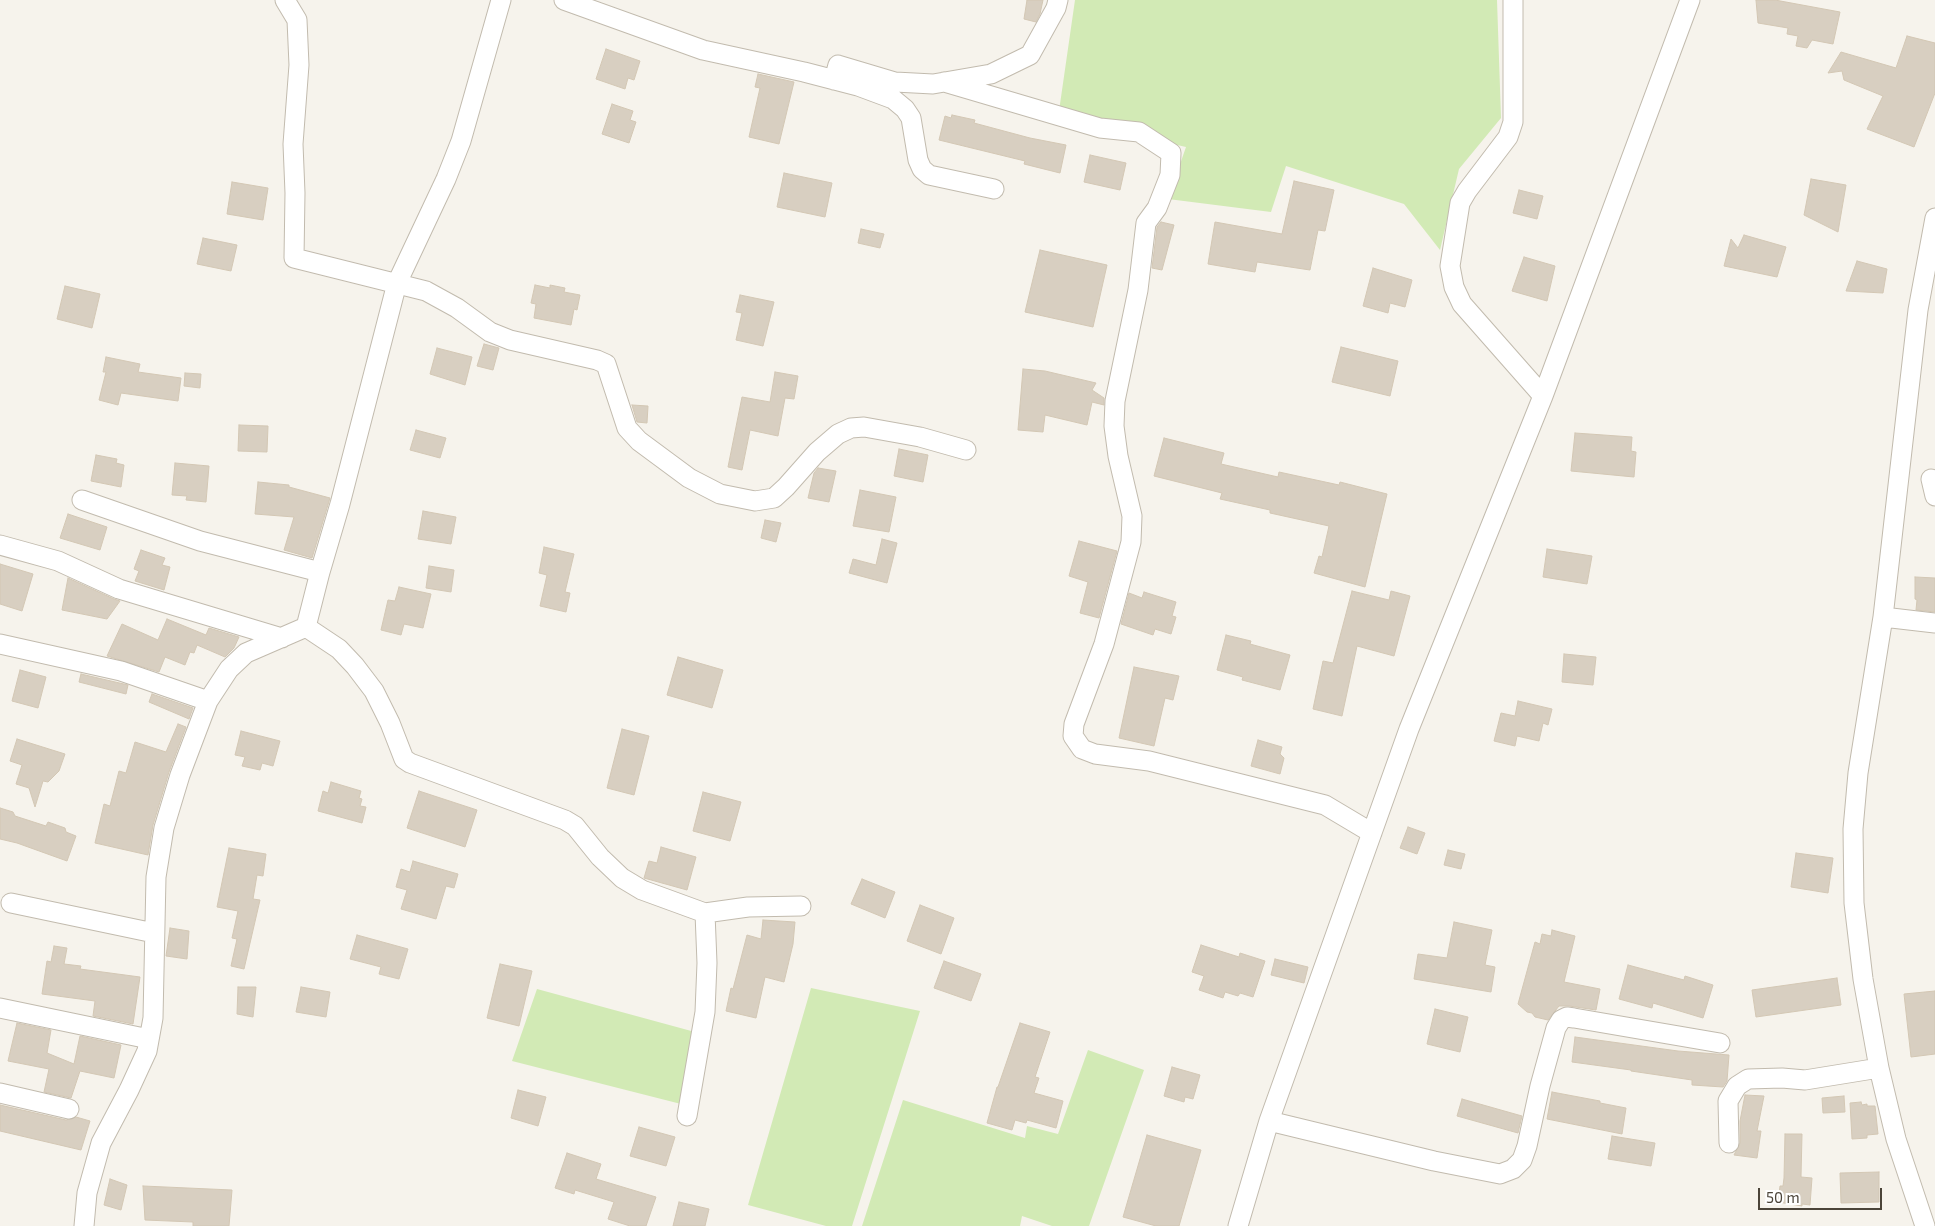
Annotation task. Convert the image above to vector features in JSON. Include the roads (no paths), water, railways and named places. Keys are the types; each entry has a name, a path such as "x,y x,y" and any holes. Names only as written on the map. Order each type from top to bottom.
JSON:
{"street":[{"path":"285,0 297,20 299,65 293,144 295,192 294,258 426,291 441,297 490,332 510,340 606,364 627,428 639,441 690,478 720,494 754,502 774,498 817,452 838,434 851,428 864,427 920,437 966,450"},
{"path":"306,627 398,283 446,179 461,141 501,0"},
{"path":"564,0 703,50 858,86 893,99 905,108 911,118 918,160 922,169 929,175 994,189"},
{"path":"834,80 838,65 895,82 933,84 991,74 1030,55 1056,8 1058,0"},
{"path":"1513,0 1513,122 1508,137 1466,192 1460,203 1450,266 1454,287 1462,304 1543,396"},
{"path":"1238,1226 1269,1121 1409,729 1543,396 1690,0"},
{"path":"944,82 1100,128 1139,132 1170,152 1170,175 1157,208 1146,223 1138,290 1115,401 1114,426 1118,456 1132,516 1131,542 1106,636 1074,724 1073,736 1082,749 1095,754 1150,761 1325,805 1372,833"},
{"path":"1925,1226 1899,1148 1879,1068 1863,979 1854,903 1853,829 1858,773 1884,617 1918,310 1935,218"},
{"path":"82,500 200,541 320,572"},
{"path":"0,545 58,561 119,589 282,638"},
{"path":"1884,617 1935,623"},
{"path":"84,1226 88,1194 101,1143 129,1090 147,1050 153,1018 156,877 164,828 180,775 208,701 228,669 246,653 306,627"},
{"path":"306,627 338,649 355,666 374,691 390,723 404,759 410,763 564,820 575,826 600,857 622,878 642,890 705,913 748,907 801,906"},
{"path":"0,644 121,671 208,701"},
{"path":"11,903 154,933"},
{"path":"687,1116 705,1012 707,963 705,913"},
{"path":"0,1008 149,1039"},
{"path":"1269,1121 1434,1161 1500,1174 1513,1169 1522,1160 1528,1146 1540,1086 1556,1028 1561,1020 1567,1017 1574,1018 1720,1043"},
{"path":"1729,1143 1728,1101 1737,1086 1748,1079 1782,1078 1805,1080 1879,1068"},
{"path":"0,1092 69,1109"}]}
